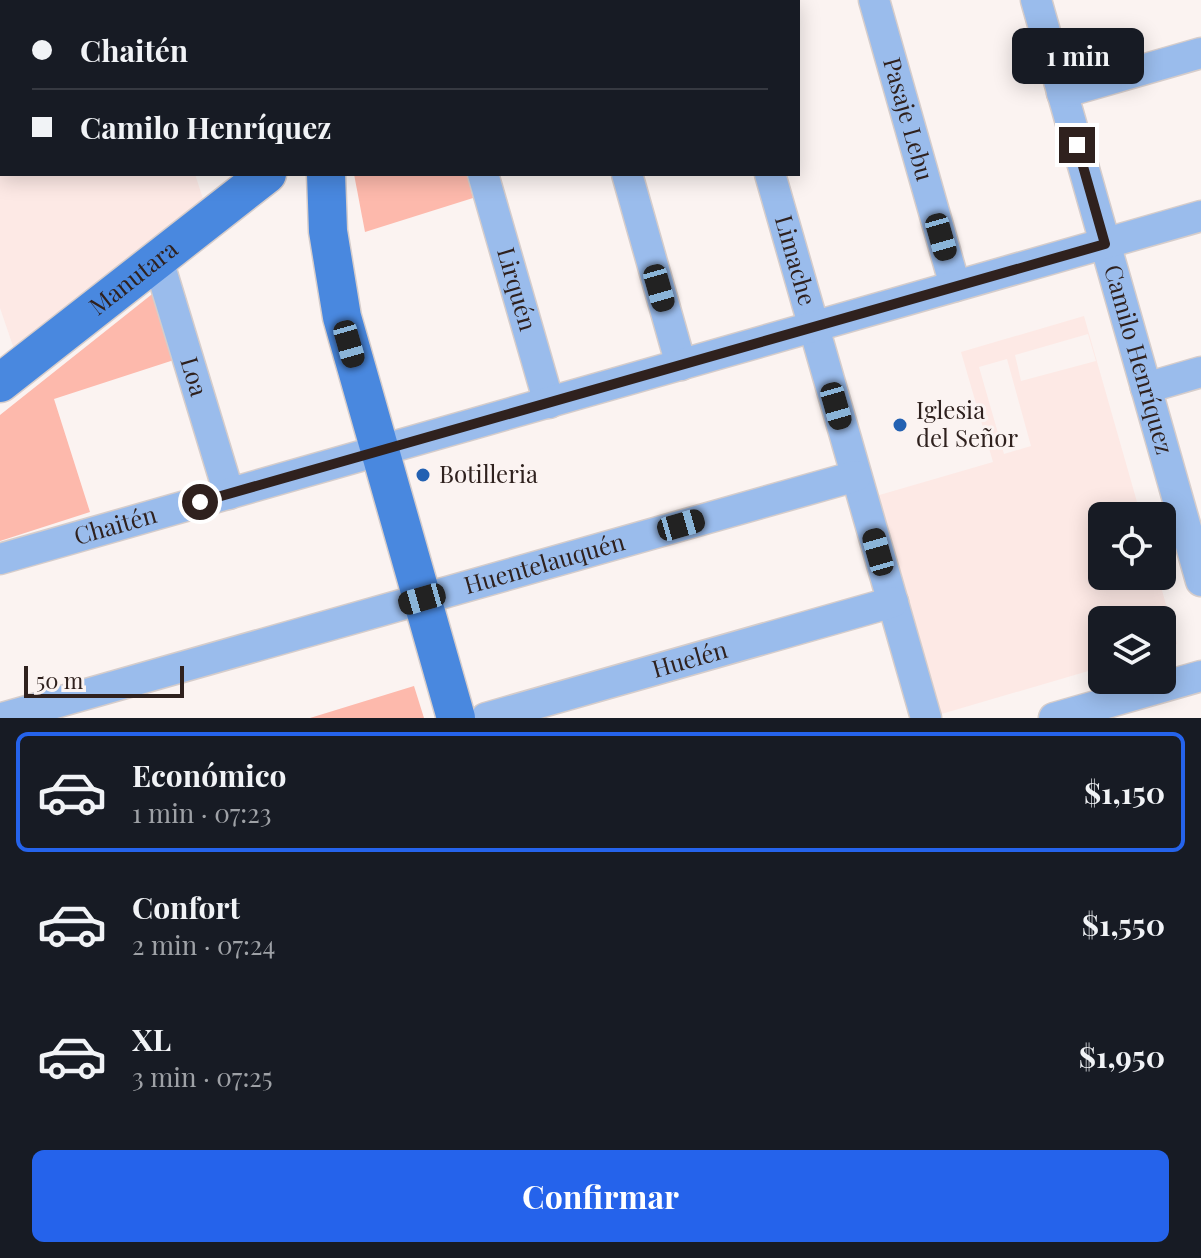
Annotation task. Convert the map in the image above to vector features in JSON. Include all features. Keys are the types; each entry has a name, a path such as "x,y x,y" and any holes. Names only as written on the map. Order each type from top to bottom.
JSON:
{"main road":[{"name":"Manutara","path":"0,383 264,176"},
{"path":"326,176 328,231 337,295 456,718"}],"street":[{"name":"Pasaje Lebu","path":"874,0 955,286"},
{"name":"Camilo Henríquez","path":"1036,0 1146,388 1192,515 1201,581"},
{"path":"1062,93 1201,53"},
{"name":"Lirquén","path":"484,176 549,403"},
{"path":"628,176 681,365"},
{"name":"Limache","path":"771,176 926,718"},
{"name":"Chaitén","path":"0,559 1201,216"},
{"name":"Loa","path":"158,260 229,494"},
{"path":"1146,388 1201,372"},
{"name":"Huentelauquén","path":"2,718 856,476"},
{"name":"Huelén","path":"486,718 893,602"},
{"path":"1070,716 1201,676"}],"shaded area":[{"path":"0,176 196,176 205,205 14,349 0,308"},
{"path":"354,176 468,176 473,198 365,232"},
{"path":"156,291 177,359 54,399 90,512 0,541 0,415"},
{"path":"1084,316 1137,502 1088,502 1088,590 1162,590 1166,606 1088,606 1088,671 938,715 876,496 993,462 961,352","holes":["1088,334 1096,361 1021,381 1015,355","1007,359 1031,446 1004,454 979,367"]},
{"path":"414,686 424,718 310,718"}],"place":[{"name":"Iglesia del Señor","path":"900,425"},
{"name":"Botilleria","path":"423,475"}],"route":[{"path":"200,502 1105,244 1077,145"}]}
